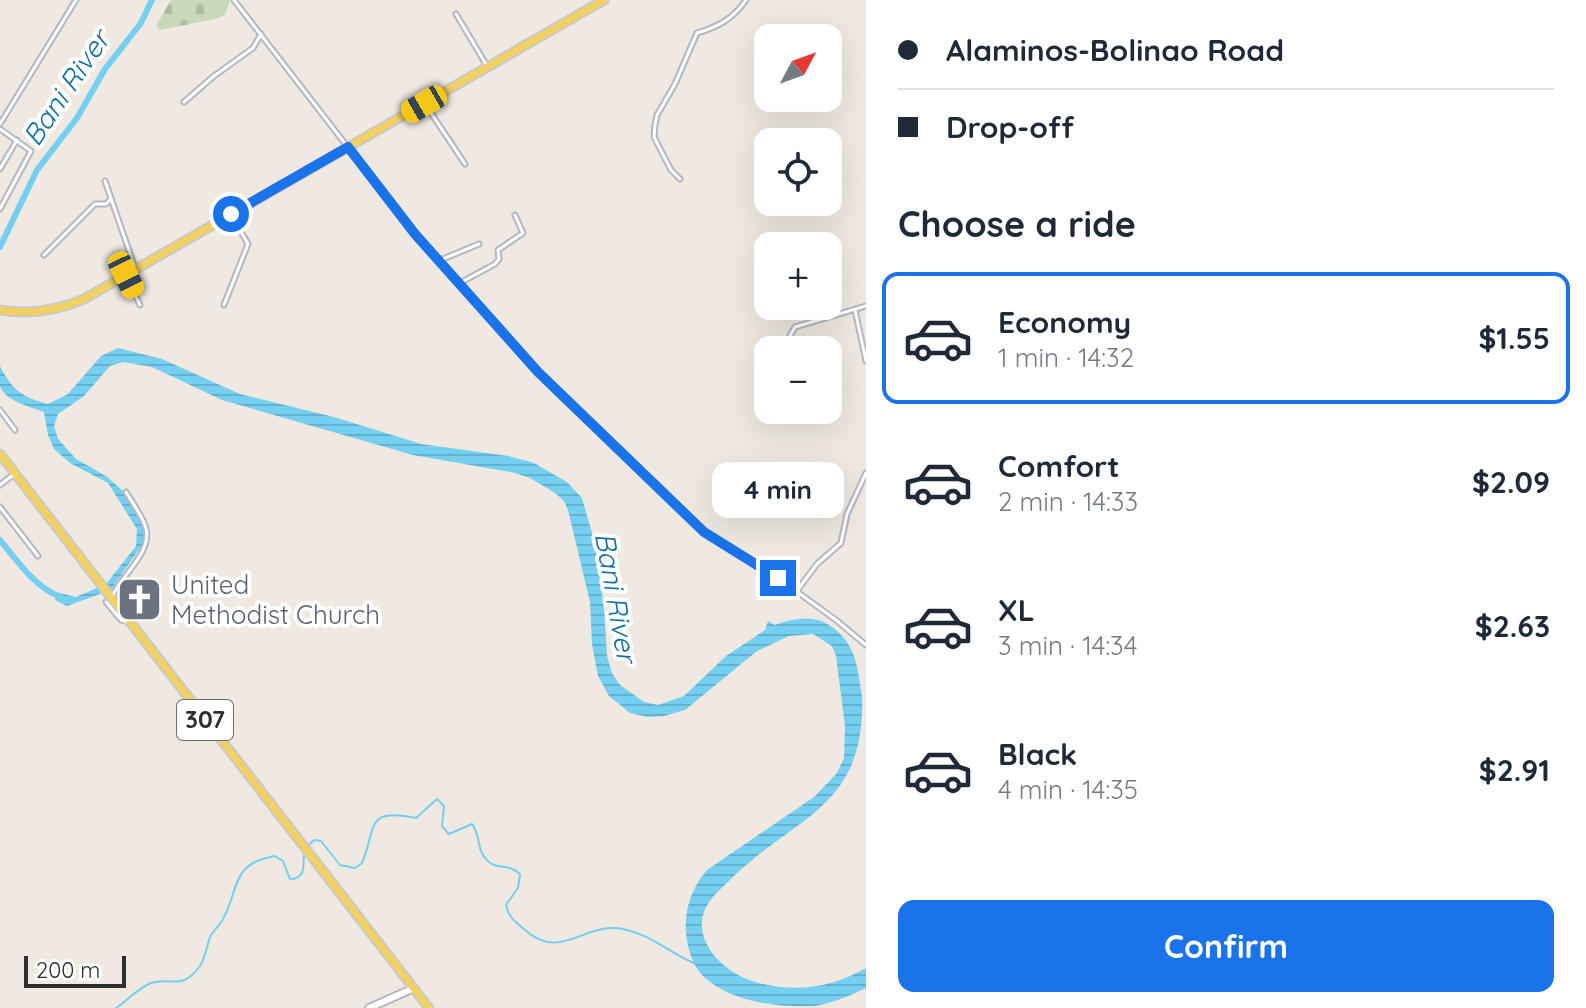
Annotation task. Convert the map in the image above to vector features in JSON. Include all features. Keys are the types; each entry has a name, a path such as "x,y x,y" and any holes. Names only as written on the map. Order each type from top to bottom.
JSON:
{"main road":[{"path":"0,310 36,312 67,306 604,0"},
{"name":"307","path":"0,454 108,599 429,1008"},
{"path":"369,1008 414,988"}],"street":[{"path":"0,209 31,151 0,127 76,0"},
{"path":"234,0 438,261 538,372 704,532 796,592 866,645"},
{"path":"680,179 671,170 654,137 657,115 675,84 697,33 718,26 737,12 746,0"},
{"path":"456,14 488,67"},
{"path":"184,102 253,48 261,34"},
{"path":"424,104 465,164"},
{"path":"0,169 17,140"},
{"path":"105,181 135,270"},
{"path":"44,255 95,204 106,204 111,199"},
{"path":"224,305 248,244 231,214"},
{"path":"458,284 495,264 499,259 498,250 523,233 515,215"},
{"path":"438,261 479,244"},
{"path":"126,275 140,305"},
{"path":"790,336 795,327 866,306"},
{"path":"855,310 866,361"},
{"path":"0,410 15,430"},
{"path":"0,485 15,473"},
{"path":"796,592 817,564 841,543 847,514 866,473"},
{"path":"108,599 140,554 146,540 145,524 126,492"},
{"path":"0,507 38,556"}],"green space":[{"path":"171,0 230,0 225,15 160,30 156,26"}],"water":[{"path":"118,348 162,359 240,394 334,417 421,444 508,456 534,463 567,482 582,498 595,543 607,656 612,673 620,685 644,702 658,705 684,696 726,656 765,630 768,621 775,625 800,619 815,620 837,631 853,653 862,696 860,734 852,763 839,787 822,806 755,858 716,894 706,907 702,924 703,936 715,956 744,978 784,987 812,987 840,980 866,968 866,988 814,1006 786,1006 741,998 715,986 700,973 691,956 686,933 690,899 707,870 814,797 837,773 844,758 845,726 832,646 813,634 789,636 757,651 685,710 648,717 630,713 609,696 598,676 592,644 590,602 568,510 555,493 515,473 413,455 222,400 152,367 123,362 110,366 84,396 58,414 54,426 58,439 76,459 106,476 124,492 143,527 144,542 111,590 67,606 55,600 56,592 76,597 106,584 136,546 137,529 108,483 70,463 54,449 44,412 7,396 0,386 0,366 19,391 48,404 68,394 101,356"}],"waterway":[{"name":"Bani River","path":"0,247 37,170 77,118 105,69 141,23 152,0"},
{"path":"0,540 35,580 61,597"},
{"path":"308,846 314,840 321,841 340,865 355,868 362,863 372,830 380,818 388,815 416,818 437,799 444,806 442,826 449,834 472,824 486,859 493,865 510,868 520,874 518,888 506,905 507,909 515,921 537,938 561,942 597,930 623,929 696,964"},
{"path":"116,1008 151,983 182,981 193,974 202,963 210,937 223,920 244,871 261,860 275,856 283,861 290,879 295,878 302,873 304,851"}],"place":[{"name":"United Methodist Church","path":"140,600"}],"route":[{"path":"231,214 348,147 415,234 518,352 704,532 778,578"}]}
